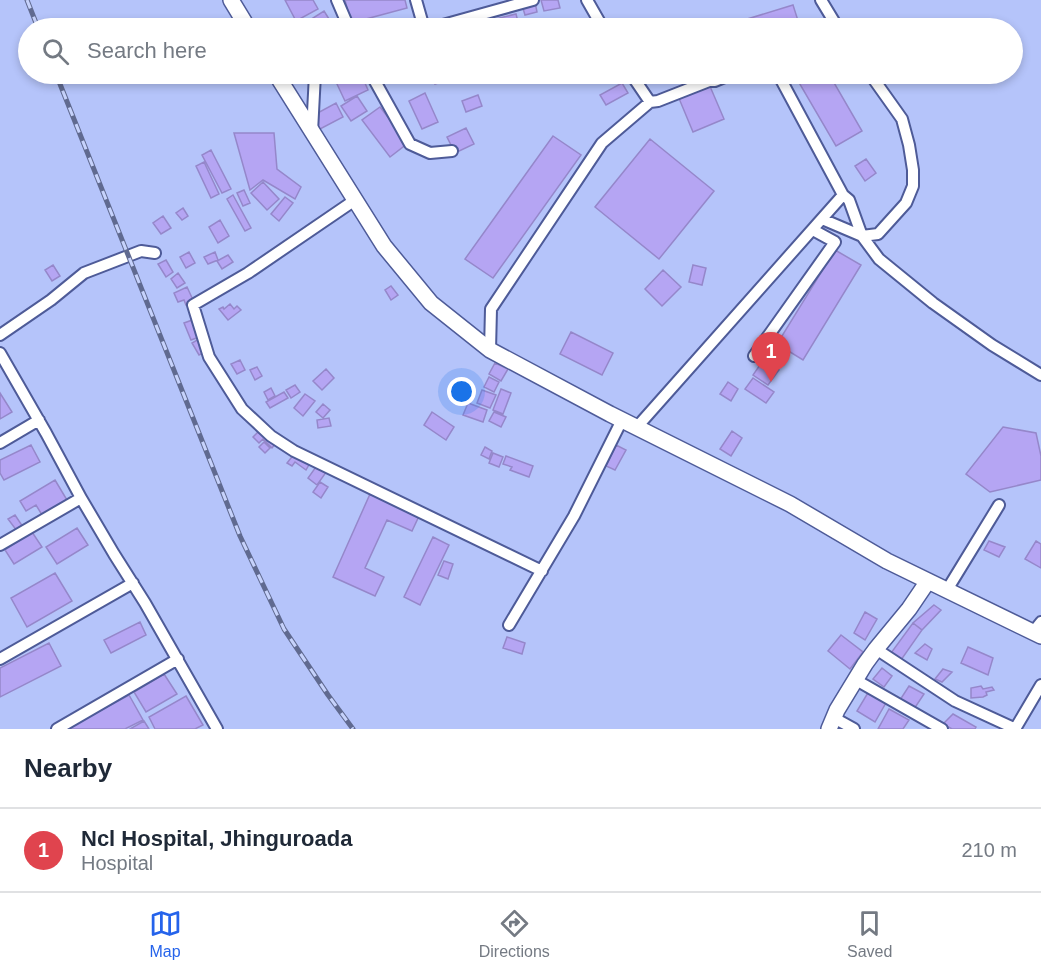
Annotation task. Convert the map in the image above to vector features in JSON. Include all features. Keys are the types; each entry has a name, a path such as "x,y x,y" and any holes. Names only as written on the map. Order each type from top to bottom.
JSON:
{"street":[{"path":"231,0 242,18"},
{"path":"338,0 345,18"},
{"path":"416,0 421,18"},
{"path":"468,18 533,0"},
{"path":"587,0 597,18"},
{"path":"821,0 832,18"},
{"path":"282,84 384,246 430,303 490,350 622,420 790,504 886,561 1038,630"},
{"path":"312,132 314,84"},
{"path":"377,84 410,144 430,153 452,151"},
{"path":"638,84 650,102"},
{"path":"490,350 491,309 602,143 650,102 701,84"},
{"path":"783,84 843,195 849,200 862,236 879,259 933,303 992,345 1041,375"},
{"path":"822,219 862,236 878,234 906,203 913,186 909,145 902,119 877,84"},
{"path":"637,427 843,195"},
{"path":"355,200 248,273 193,305 209,357 242,409 271,436 286,446 542,571"},
{"path":"754,356 835,242 813,230"},
{"path":"0,335 51,300 84,273 141,251 155,253"},
{"path":"0,353 81,498 178,659 214,728"},
{"path":"0,443 39,420"},
{"path":"509,625 574,516 622,420"},
{"path":"0,545 81,498"},
{"path":"947,590 999,505"},
{"path":"854,729 831,723 876,649 909,609 928,581"},
{"path":"0,659 133,583"},
{"path":"876,649 955,701 1015,729 1041,685"},
{"path":"57,729 178,659"},
{"path":"856,680 942,729"}],"building":[{"path":"285,0 313,0 318,9 302,18 294,18"},
{"path":"345,0 405,0 407,8 370,18 350,18"},
{"path":"541,0 558,0 560,8 544,11"},
{"path":"535,2 537,12 525,15 522,5"},
{"path":"793,5 797,18 751,18"},
{"path":"324,11 328,18 313,18"},
{"path":"516,14 517,18 499,18"},
{"path":"337,84 365,84 368,90 345,101"},
{"path":"620,84 623,84 628,93 606,105 600,95"},
{"path":"709,84 724,119 693,132 678,96"},
{"path":"800,84 835,84 862,131 836,146"},
{"path":"425,93 438,122 422,129 409,101"},
{"path":"478,95 482,106 466,112 462,101"},
{"path":"357,96 367,111 351,121 341,106"},
{"path":"336,103 343,117 320,129 312,116"},
{"path":"380,107 408,143 390,157 362,120"},
{"path":"466,128 474,144 455,153 447,137"},
{"path":"234,133 274,133 277,169 301,187 295,199 263,180 250,190"},
{"path":"553,136 581,155 493,278 465,259"},
{"path":"650,139 714,191 659,259 595,207"},
{"path":"211,150 231,189 222,193 202,155"},
{"path":"866,159 876,173 865,181 855,166"},
{"path":"204,162 219,194 211,198 196,166"},
{"path":"263,182 279,199 267,210 251,193"},
{"path":"244,190 250,203 243,206 237,193"},
{"path":"233,195 251,228 245,231 227,199"},
{"path":"285,197 293,203 279,221 271,214"},
{"path":"183,208 188,216 182,220 176,213"},
{"path":"163,216 171,228 161,234 153,223"},
{"path":"220,220 229,236 218,243 209,227"},
{"path":"835,250 861,265 803,360 777,344"},
{"path":"189,252 195,263 186,268 180,257"},
{"path":"215,252 218,260 208,264 204,257"},
{"path":"228,255 233,262 222,269 217,261"},
{"path":"166,260 173,272 166,277 158,264"},
{"path":"53,265 60,276 52,281 45,270"},
{"path":"693,265 706,268 702,285 689,282"},
{"path":"663,270 681,287 662,306 645,289"},
{"path":"178,273 185,283 177,288 171,279"},
{"path":"391,286 398,295 391,300 385,290"},
{"path":"187,287 194,302 186,305 184,300 178,302 174,293"},
{"path":"230,304 234,309 237,306 241,310 228,320 219,309 223,307 224,309"},
{"path":"195,319 202,336 191,340 184,323"},
{"path":"571,332 613,353 602,375 560,354"},
{"path":"199,339 205,352 199,355 192,343"},
{"path":"764,359 779,370 768,385 753,375"},
{"path":"240,360 245,370 237,374 231,364"},
{"path":"495,363 508,369 501,381 489,374"},
{"path":"257,367 262,376 255,380 250,370"},
{"path":"326,369 334,378 322,390 313,381"},
{"path":"489,377 499,382 494,392 484,387"},
{"path":"753,378 774,392 766,403 745,389"},
{"path":"728,382 738,389 731,401 720,394"},
{"path":"295,385 300,392 291,398 286,390"},
{"path":"271,388 275,396 268,400 264,392"},
{"path":"501,389 511,393 503,414 493,410"},
{"path":"482,390 496,395 490,408 477,403"},
{"path":"284,392 288,398 270,408 266,402"},
{"path":"0,393 12,412 0,419"},
{"path":"305,394 315,401 303,416 294,408"},
{"path":"468,403 487,410 483,422 463,415"},
{"path":"323,404 330,410 323,418 316,412"},
{"path":"432,412 454,427 446,440 424,425"},
{"path":"494,412 506,417 501,427 489,421"},
{"path":"329,418 331,426 318,428 317,420"},
{"path":"1003,427 1036,433 1041,456 1041,480 990,492 966,474"},
{"path":"261,429 276,443 272,448 263,439 259,443 253,437"},
{"path":"732,431 742,438 731,456 720,449"},
{"path":"264,442 270,448 265,453 259,447"},
{"path":"31,445 40,462 4,480 0,473 0,460"},
{"path":"616,445 626,450 615,470 606,466"},
{"path":"485,447 492,451 489,459 481,455"},
{"path":"295,453 310,463 306,470 295,462 292,466 287,463"},
{"path":"493,453 503,457 499,467 489,463"},
{"path":"506,456 533,466 529,477 510,470 512,467 503,464"},
{"path":"318,464 327,471 317,485 308,478"},
{"path":"55,480 67,500 42,515 36,505 26,511 20,501"},
{"path":"320,482 328,487 321,498 313,492"},
{"path":"370,494 419,516 412,531 387,520 365,568 384,577 375,596 333,577"},
{"path":"15,515 23,527 17,531 8,519"},
{"path":"77,528 88,545 57,564 46,547"},
{"path":"32,532 42,547 14,564 5,550"},
{"path":"433,537 449,545 420,605 404,597"},
{"path":"989,541 1005,547 999,557 984,550"},
{"path":"1036,541 1041,544 1041,568 1025,559"},
{"path":"444,561 453,564 448,579 438,575"},
{"path":"55,573 72,601 27,627 11,598"},
{"path":"934,605 941,610 922,630 913,623"},
{"path":"865,612 877,619 865,640 854,633"},
{"path":"140,622 146,635 111,653 104,640"},
{"path":"913,623 922,630 901,660 891,653"},
{"path":"841,635 863,652 850,669 828,651"},
{"path":"507,637 525,643 522,654 503,648"},
{"path":"49,643 61,666 0,697 0,668"},
{"path":"925,644 932,649 927,660 915,653"},
{"path":"968,647 993,658 988,675 961,663"},
{"path":"882,668 892,676 884,687 873,679"},
{"path":"943,669 952,672 942,682 935,679"},
{"path":"164,674 177,694 146,712 134,692"},
{"path":"909,686 924,694 912,712 898,703"},
{"path":"981,686 983,689 992,687 994,690 986,692 987,695 983,697 971,698 971,688"},
{"path":"869,691 887,701 875,722 857,711"},
{"path":"129,695 143,720 125,729 66,729"},
{"path":"186,696 203,725 195,729 155,729 149,717"},
{"path":"889,709 909,720 903,729 878,729"},
{"path":"953,714 976,727 975,729 952,729 943,724"},
{"path":"144,721 149,729 130,729"}],"railway":[{"path":"27,0 34,18"},
{"path":"60,84 240,536 284,629 353,729"}],"place":[{"name":"Ncl Hospital, Jhinguroada","path":"771,382"}]}
